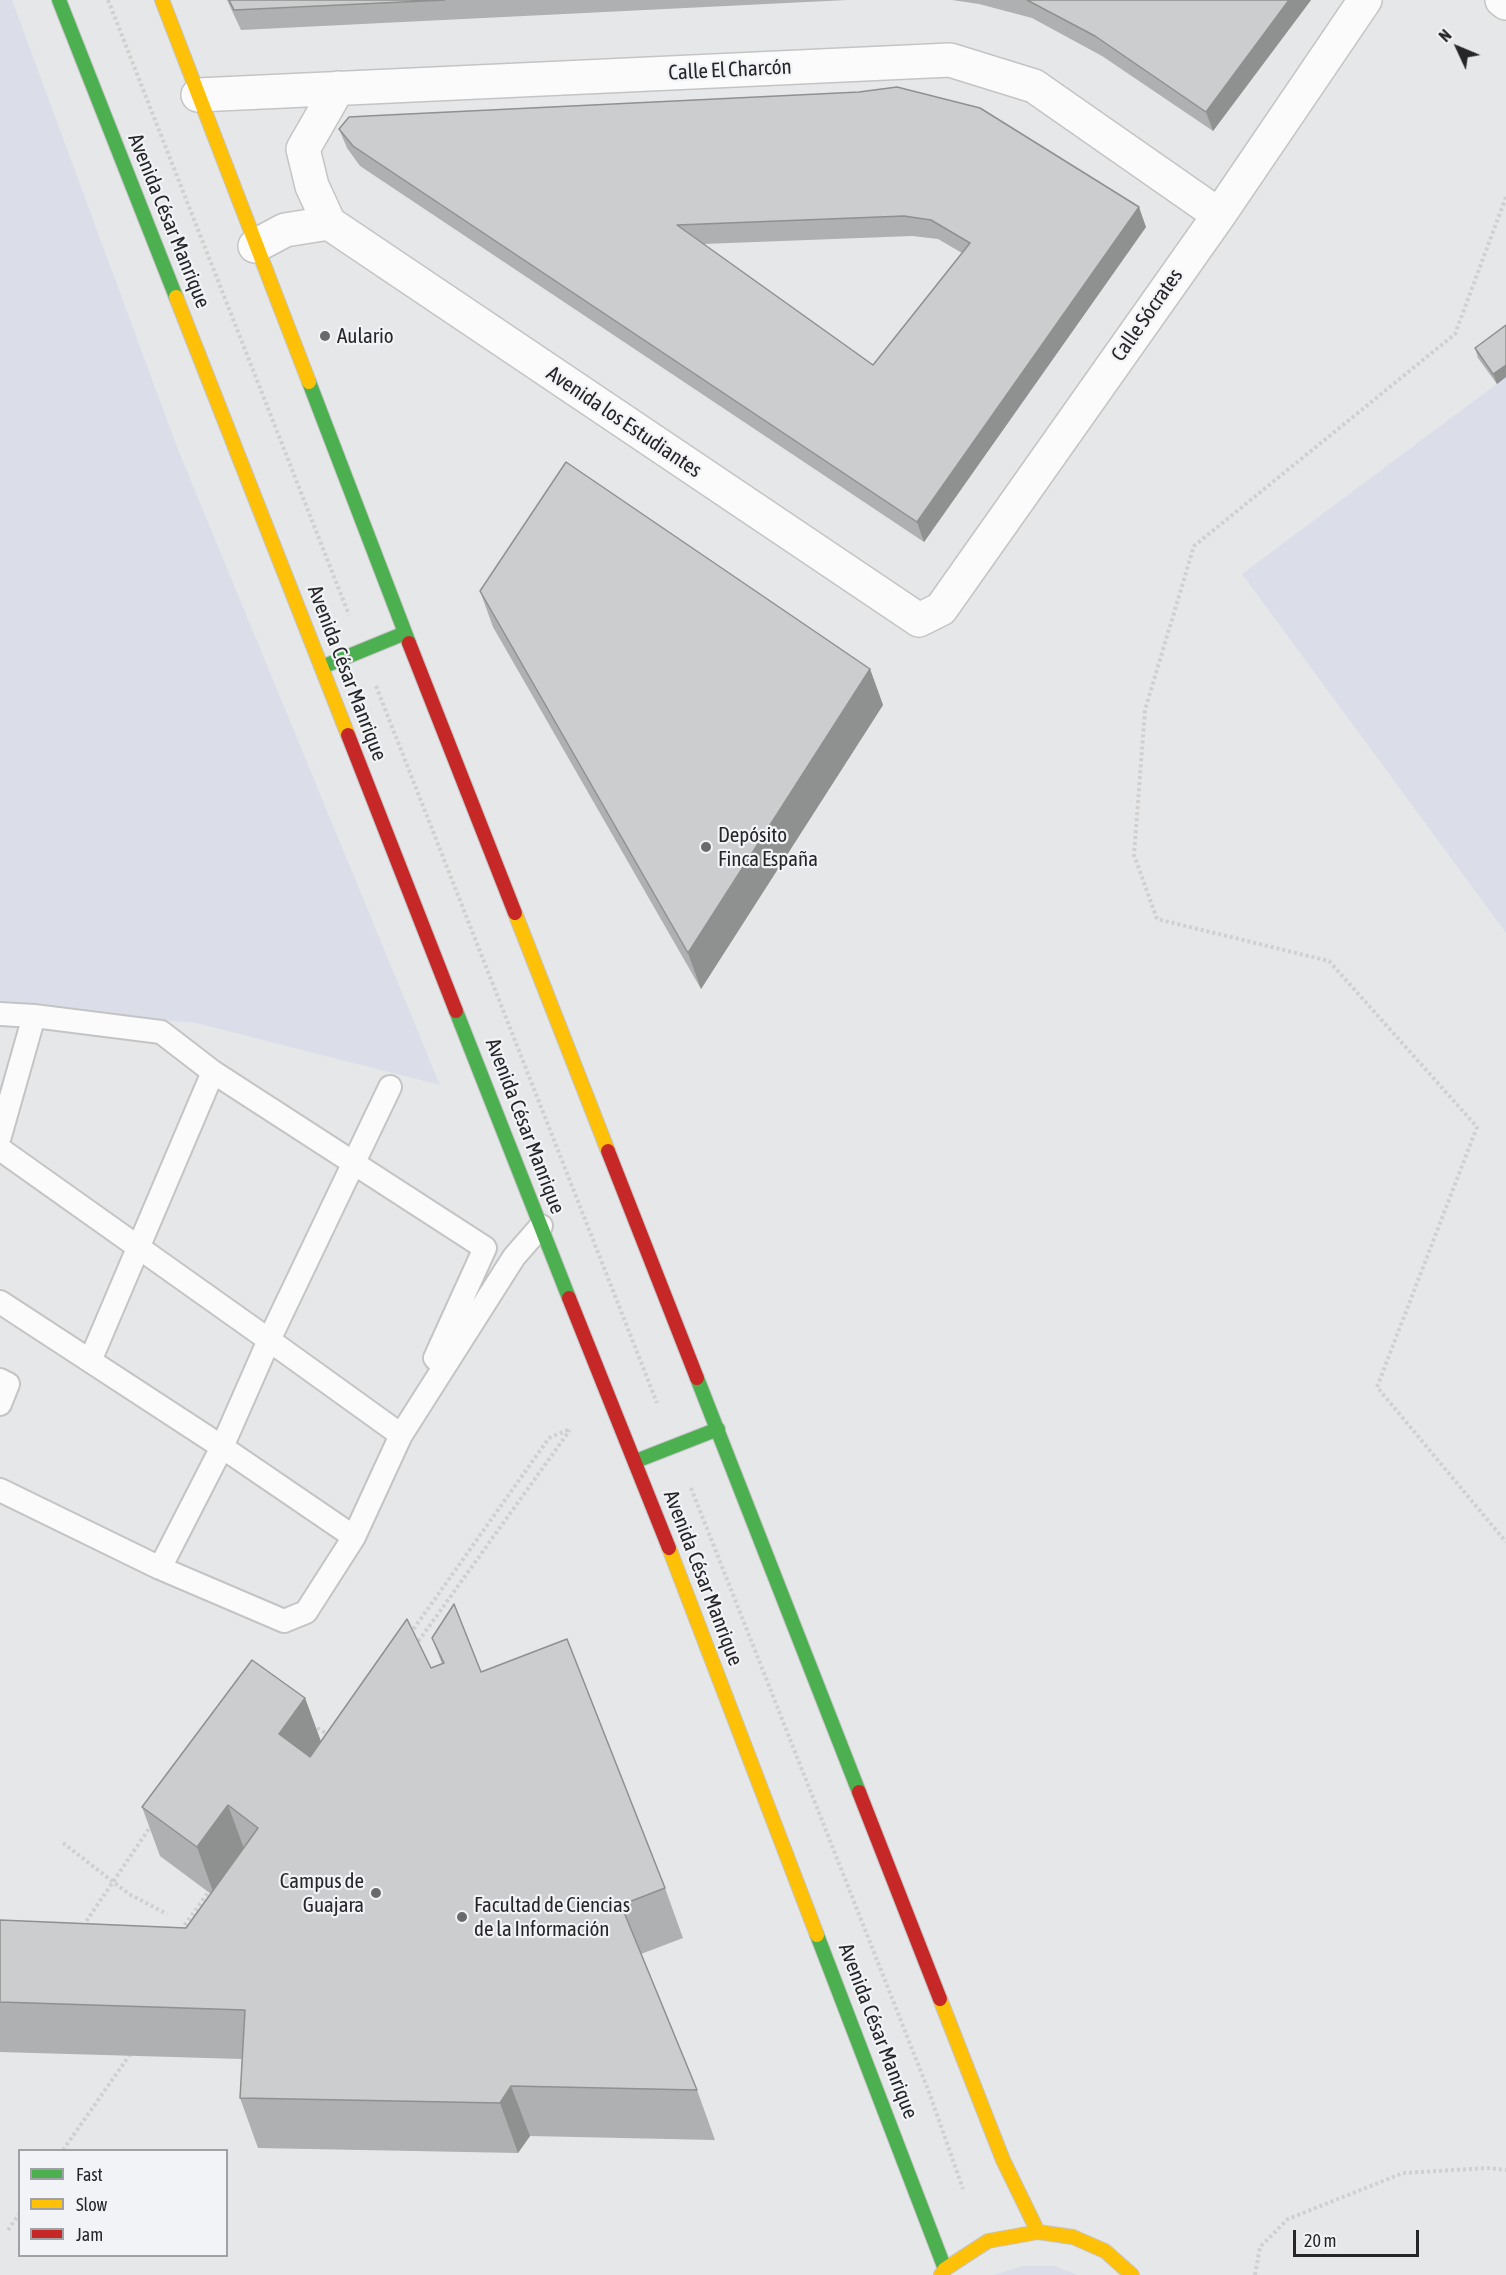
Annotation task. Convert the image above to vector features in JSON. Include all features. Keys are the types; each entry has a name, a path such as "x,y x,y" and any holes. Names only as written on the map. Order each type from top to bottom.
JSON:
{"street":[{"name":"Avenida César Manrique","path":"59,0 541,1226 636,1461 943,2272"},
{"path":"162,0 405,633 1003,2160 1038,2232"},
{"name":"Calle Sócrates","path":"919,620 941,609 1219,215 1365,0"},
{"path":"1502,0 1506,3"},
{"name":"Calle El Charcón","path":"198,95 950,60 1034,86 1219,215"},
{"path":"255,246 285,230 329,223 312,186 303,149 338,88"},
{"name":"Avenida los Estudiantes","path":"329,223 919,620"},
{"path":"322,667 405,633"},
{"path":"636,1461 718,1429"},
{"path":"943,2272 988,2241 1038,2232 1072,2237 1105,2251 1132,2275"}],"lane":[{"path":"0,1014 161,1032 213,1072 485,1248 435,1358 444,1368"},
{"path":"0,1136 34,1016"},
{"path":"90,1361 213,1072"},
{"path":"160,1569 222,1447 269,1340 390,1087"},
{"path":"0,1149 401,1436"},
{"path":"0,1490 160,1569 284,1621 306,1612 354,1538 401,1436 514,1257 541,1226"},
{"path":"0,1302 222,1447 354,1538"},
{"path":"0,1380 8,1384 0,1404"}],"path":[{"path":"108,0 349,616"},
{"path":"1506,197 1455,334 1194,546 1145,710 1134,855 1157,919 1329,961 1477,1127 1377,1387 1506,1542"},
{"path":"372,676 658,1406"},
{"path":"405,1642 549,1438 570,1429 413,1650"},
{"path":"674,1446 933,2103 963,2188"},
{"path":"310,1724 336,1739"},
{"path":"80,1931 152,1825"},
{"path":"63,1843 129,1894 167,1914"},
{"path":"178,1935 217,1880"},
{"path":"64,2149 136,2046"},
{"path":"1255,2275 1260,2247 1288,2219 1403,2173 1506,2170"},
{"path":"8,2230 18,2216"}],"shaded area":[{"path":"0,0 12,0 177,447 440,1085 196,1023 0,1006"},
{"path":"1506,377 1506,933 1242,574"},
{"path":"1023,2266 1055,2266 1077,2275 993,2275"}],"building":[{"path":"229,0 445,0 234,10"},
{"path":"1027,0 1289,0 1206,112 1095,36"},
{"path":"897,87 980,108 1139,207 917,522 353,146 339,129 349,117 859,92","holes":["904,216 931,220 970,243 873,365 677,225"]},
{"path":"1506,325 1506,365 1493,374 1475,348"},
{"name":"Depósito Finca España","path":"566,462 870,669 688,953 480,591"},
{"name":"Facultad de Ciencias de la Información","path":"454,1604 481,1672 567,1639 665,1888 621,1905 697,2090 511,2086 500,2103 240,2098 245,2010 0,2002 0,1920 186,1928 258,1828 228,1805 197,1847 142,1807 252,1660 305,1698 279,1734 310,1757 407,1619 431,1668 444,1663 432,1638"}],"traffic: fast":[{"path":"59,0 176,297"},
{"path":"309,382 409,643"},
{"path":"322,667 405,633"},
{"path":"456,1011 569,1298"},
{"path":"697,1378 859,1792"},
{"path":"636,1461 718,1429"},
{"path":"817,1935 945,2269"}],"traffic: slow":[{"path":"162,0 309,382"},
{"path":"176,297 348,735"},
{"path":"515,913 608,1151"},
{"path":"669,1548 817,1935"},
{"path":"940,1999 1003,2160 1038,2232"},
{"path":"941,2275 945,2269 988,2241 1038,2232 1073,2237 1105,2251 1132,2275"}],"traffic: jam":[{"path":"409,643 515,913"},
{"path":"348,735 456,1011"},
{"path":"608,1151 697,1378"},
{"path":"569,1298 669,1548"},
{"path":"859,1792 940,1999"}],"place":[{"name":"Aulario","path":"325,336"},
{"name":"Depósito Finca España","path":"706,847"},
{"name":"Campus de Guajara","path":"376,1893"},
{"name":"Facultad de Ciencias de la Información","path":"462,1917"}]}
